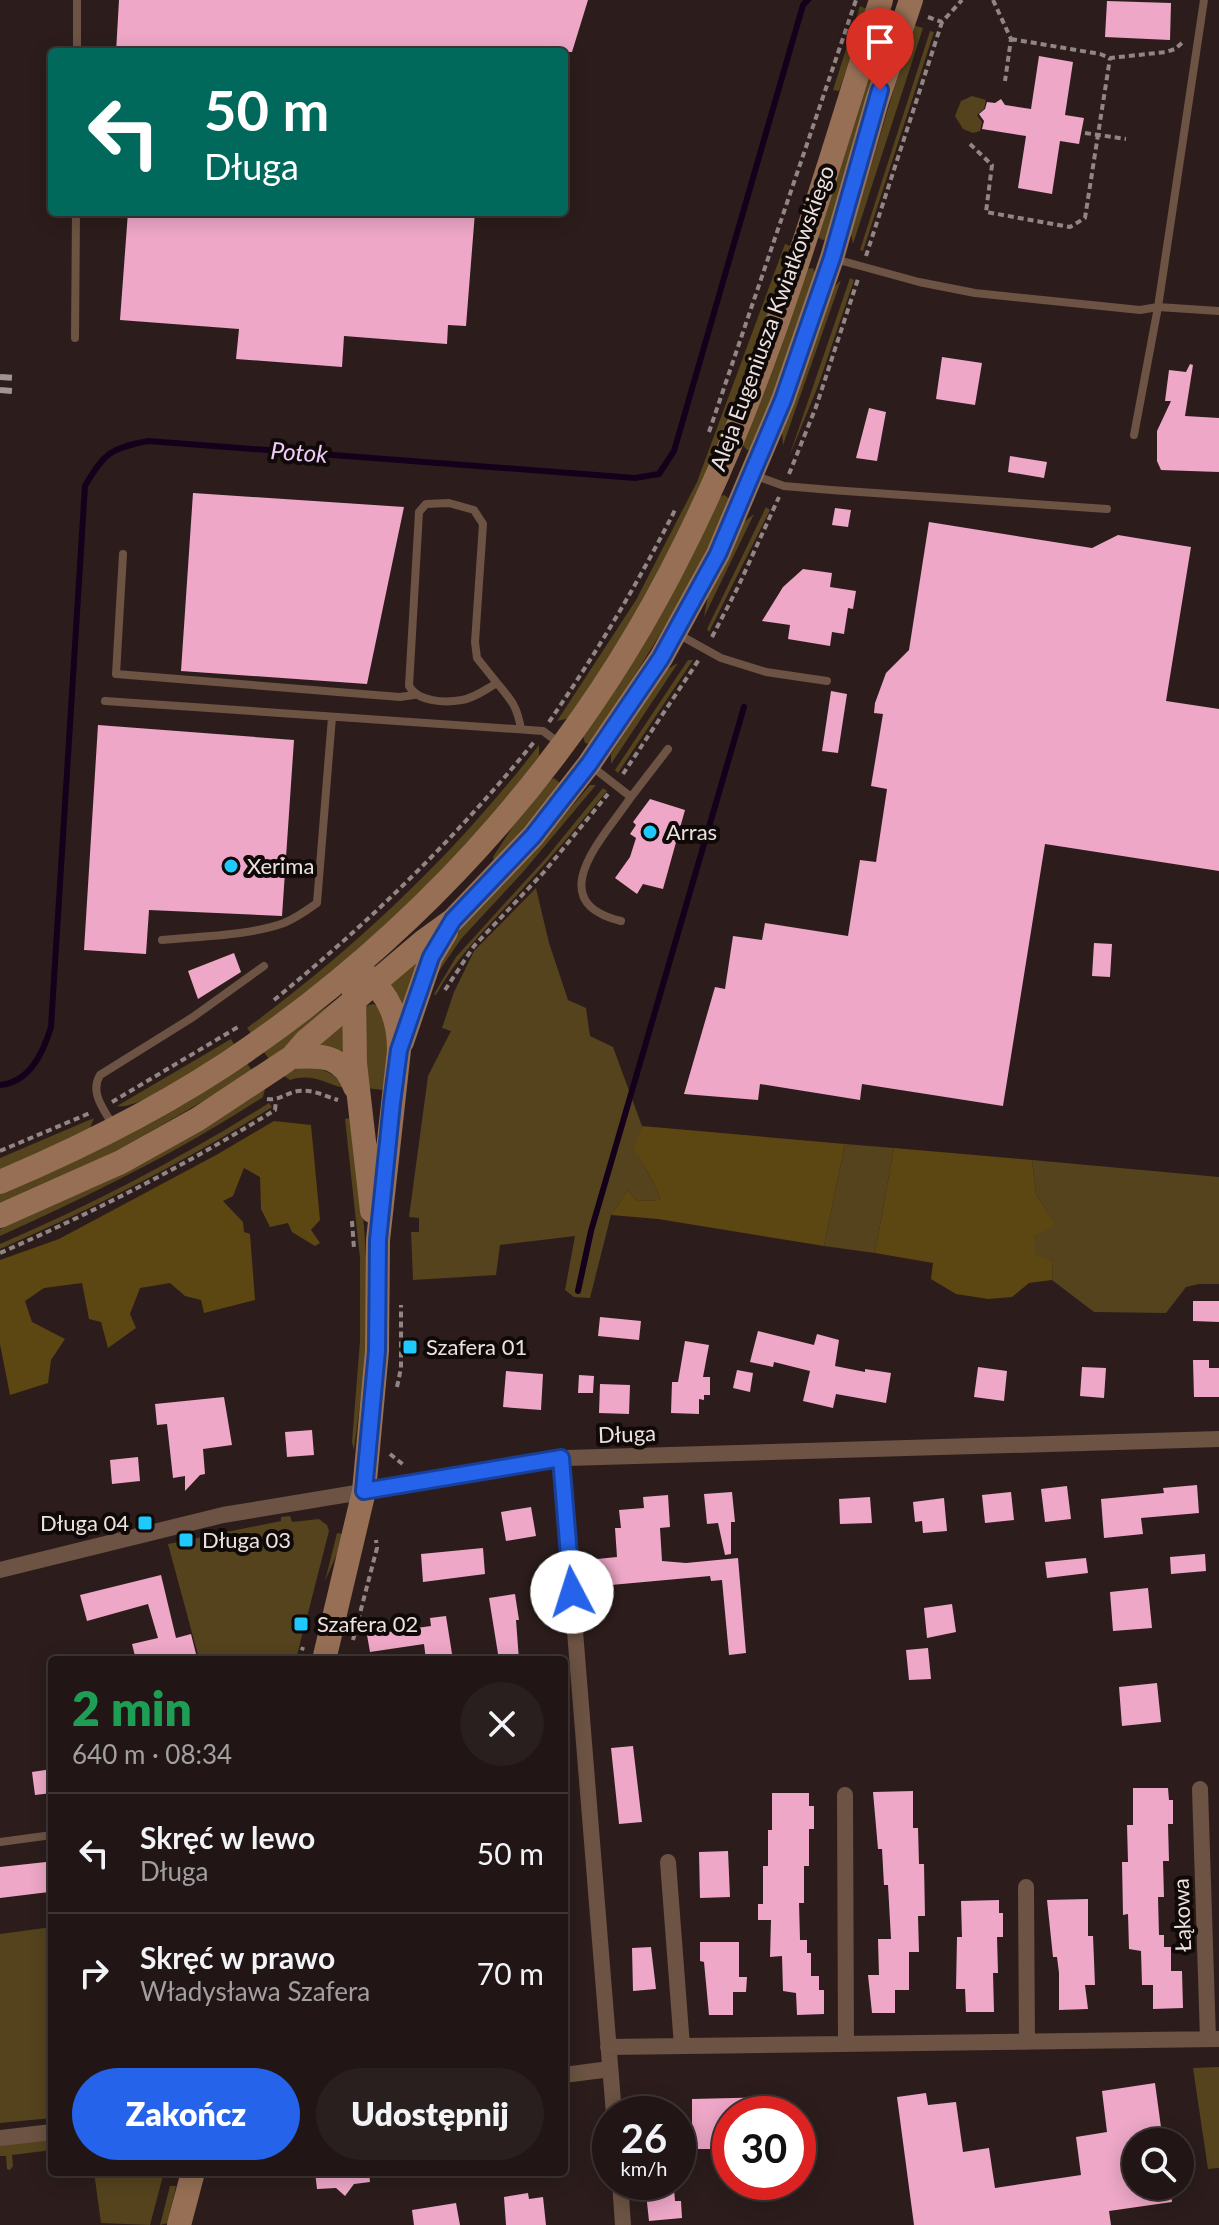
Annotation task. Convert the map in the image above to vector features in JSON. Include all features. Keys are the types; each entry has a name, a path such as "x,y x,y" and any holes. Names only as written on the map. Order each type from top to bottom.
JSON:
{"street":[{"name":"Aleja Eugeniusza Kwiatkowskiego","path":"0,1182 70,1152 109,1117 179,1093 250,1048 357,967 442,887 504,819 563,746 612,674 649,611 685,545 723,462 800,250 881,0"},
{"name":"Aleja Eugeniusza Kwiatkowskiego","path":"0,1216 121,1162 198,1119 292,1057 306,1041 453,920 533,836 589,764 676,632 718,554 753,474 783,400 832,258 877,101 911,0"},
{"path":"800,250 832,258"},
{"path":"723,462 753,474"},
{"path":"563,746 589,764"},
{"path":"399,1050 431,957 453,920"},
{"path":"325,1656 364,1491 377,1351 378,1240 399,1050 398,1022 393,1009 377,984 357,967"},
{"path":"357,967 346,1104 378,1240"},
{"path":"292,1057 329,1058 344,1067 354,1084 346,1104"},
{"name":"Długa","path":"0,1570 174,1525 561,1458 1219,1439"},
{"path":"561,1458 612,2096"},
{"name":"Łąkowa","path":"608,2047 1214,2039 1200,1789"},
{"path":"845,1795 846,2043"},
{"path":"668,1862 682,2046"},
{"path":"1026,1887 1027,2042"},
{"path":"568,2074 610,2069"},
{"path":"0,2138 48,2132"},
{"path":"179,2225 192,2176"},
{"path":"621,2200 623,2225"}],"lane":[{"path":"77,0 77,48"},
{"path":"1134,435 1158,307 1204,0"},
{"path":"75,338 76,216"},
{"path":"832,258 919,282 975,293 1140,310 1158,307 1219,311"},
{"path":"753,474 784,486 1107,509"},
{"path":"497,683 461,701 421,699 414,695 409,686 419,512 426,504 449,503 474,510 483,524 475,642 477,658 518,707 521,729"},
{"path":"123,554 116,674 400,697 414,695"},
{"path":"676,632 721,658 766,672 827,681"},
{"path":"105,701 543,731 563,746"},
{"path":"162,940 281,924 317,903 332,717"},
{"path":"621,921 601,916 587,906 580,884 585,863 668,749"},
{"path":"589,764 631,797"},
{"path":"109,1117 95,1087 100,1075 193,1017 264,966"},
{"path":"0,1842 48,1836"}],"path":[{"path":"707,439 856,0"},
{"path":"993,0 1011,39 1005,81"},
{"path":"1011,39 1110,58 1175,49 1185,41 1188,30"},
{"path":"970,144 992,165 986,212 1070,227 1085,218 1110,58"},
{"path":"1085,133 1126,139"},
{"path":"552,718 642,573 675,508"},
{"path":"271,1002 352,936 405,887 463,827 536,740"},
{"path":"0,1151 109,1117 248,1020"},
{"path":"0,1253 134,1192 275,1110 276,1101 300,1091 311,1091 346,1104"},
{"path":"352,1220 355,1261"},
{"path":"395,1397 401,1368 401,1300"},
{"path":"386,1445 396,1461 412,1467"},
{"path":"352,1644 377,1548 375,1535"},
{"path":"300,1656 305,1637"}],"shaded area":[{"path":"860,6 867,9 839,91 833,90"},
{"path":"887,16 893,18 826,239 823,240 817,237"},
{"path":"913,25 923,28 853,244 851,233"},
{"path":"930,31 934,32 863,251 860,250"},
{"path":"972,96 986,100 984,109 977,115 982,122 980,131 973,133 963,129 955,116 961,101"},
{"path":"785,244 790,246 760,335 690,511 619,642 569,718 557,721 636,600 697,482"},
{"path":"813,268 815,273 777,384 750,450 747,450 742,444 806,269"},
{"path":"850,278 854,280 818,386 789,457"},
{"path":"841,280 783,445 782,432 835,286"},
{"path":"724,495 730,499 683,594 590,744 585,743 583,736 665,608 719,497"},
{"path":"766,507 770,510 709,632 707,629"},
{"path":"754,514 704,617 708,595 744,522"},
{"path":"688,660 693,660 618,773 615,770"},
{"path":"678,663 611,764 611,754 666,670"},
{"path":"539,745 539,756 505,802 411,902 339,967 251,1033 247,1028 328,965 439,861"},
{"path":"554,778 560,783 528,825 494,861 493,857 517,820"},
{"path":"590,785 596,785 523,872 461,939 437,974 434,973 458,931 518,869"},
{"path":"603,788 607,791 466,951 434,994 456,957 546,858"},
{"path":"536,888 549,943 568,1000 586,1008 590,1036 613,1047 642,1126 635,1149 660,1200 637,1201 628,1190 611,1215 590,1298 574,1297 565,1290 575,1236 500,1245 496,1275 413,1280 411,1232 419,1232 419,1218 409,1217 428,1076 451,1031 442,1028 454,992 474,951"},
{"path":"426,949 406,1010 389,987 390,983"},
{"path":"339,998 342,999 270,1060 263,1051"},
{"path":"373,1004 381,1007 390,1022 383,1090 366,1088 365,1006"},
{"path":"341,1025 348,1056 316,1048"},
{"path":"231,1039 234,1044 158,1093 127,1106 117,1106"},
{"path":"246,1062 253,1072 119,1150 0,1206 0,1194 81,1158"},
{"path":"302,1066 326,1071 336,1077 344,1088 312,1078 290,1080 284,1076"},
{"path":"265,1089 263,1097 167,1154 0,1236 0,1229 103,1183"},
{"path":"269,1103 272,1107 172,1165 104,1201 0,1249 0,1244 138,1179"},
{"path":"94,1118 90,1128 0,1171 0,1158"},
{"path":"350,1118 367,1274 365,1364 354,1450 352,1442 360,1341 360,1258 345,1119"},
{"path":"274,1121 311,1125 320,1220 311,1230 320,1243 315,1246 292,1232 288,1223 270,1227 261,1209 260,1177 244,1168 233,1196 223,1201 243,1222 244,1232 250,1234 255,1300 204,1313 201,1300 185,1296 170,1283 140,1288 130,1314 136,1328 108,1348 101,1322 89,1319 82,1283 44,1288 25,1301 32,1322 65,1339 51,1360 48,1383 10,1395 0,1344 0,1260 59,1239"},
{"path":"642,1126 845,1144 824,1246 658,1219 611,1215 628,1190 637,1201 660,1200 634,1149"},
{"path":"845,1144 894,1148 875,1253 824,1246"},
{"path":"894,1148 1032,1160 1036,1194 1055,1224 1034,1238 1034,1254 1053,1261 1052,1280 1029,1283 1012,1297 988,1299 956,1294 931,1279 933,1263 875,1253"},
{"path":"1032,1160 1219,1177 1219,1284 1186,1287 1166,1313 1094,1312 1052,1280 1053,1261 1034,1255 1034,1238 1054,1223 1036,1194"},
{"path":"290,1516 292,1522 319,1519 329,1531 307,1617 300,1616 297,1629 303,1631 297,1656 194,1656 198,1655 168,1544 281,1521 281,1517"},
{"path":"337,1533 342,1534 340,1547 325,1581"},
{"path":"48,1928 48,2118 0,2123 0,1934"},
{"path":"1219,2067 1219,2168 1208,2169 1193,2068"},
{"path":"48,2139 48,2150 12,2155 13,2166 10,2170 7,2169 6,2156 0,2156 0,2144"},
{"path":"95,2176 163,2176 150,2225 101,2223"},
{"path":"170,2186 176,2186 168,2223 160,2225"}],"building":[{"path":"119,0 588,0 572,52 568,52 568,48 116,48"},
{"path":"1107,1 1171,3 1170,40 1105,37"},
{"path":"1039,56 1073,62 1065,115 1084,118 1079,144 1060,141 1052,194 1018,188 1026,136 982,129 984,121 979,114 987,102 995,103 1001,99 1005,105 1031,109"},
{"path":"128,216 475,216 466,326 448,325 447,344 344,336 342,367 236,359 239,329 120,320"},
{"path":"942,357 982,363 975,405 936,399"},
{"path":"1190,364 1193,365 1185,416 1219,418 1219,472 1161,470 1157,461 1157,431 1171,401 1165,401 1169,370 1186,372"},
{"path":"869,408 886,412 877,461 856,458"},
{"path":"1010,456 1047,462 1044,478 1008,472"},
{"path":"193,493 404,507 367,684 181,671"},
{"path":"835,508 851,510 848,527 832,525"},
{"path":"929,522 1092,548 1118,535 1191,547 1166,701 1219,709 1219,871 1045,844 1003,1106 862,1084 860,1100 760,1084 758,1100 684,1094 715,987 725,989 733,936 762,940 765,923 848,936 860,860 876,862 887,789 871,786 883,714 874,713 875,703 886,673 909,650"},
{"path":"803,569 832,573 830,587 856,591 853,609 848,608 844,634 832,632 830,646 788,639 790,625 762,621 783,587"},
{"path":"831,691 847,694 838,753 822,751"},
{"path":"98,725 294,740 282,916 149,910 146,954 84,950"},
{"path":"650,799 685,810 663,889 643,884 637,894 615,878 630,857 636,838 630,834 636,825 633,822"},
{"path":"1094,943 1112,944 1110,977 1092,976"},
{"path":"234,953 241,972 198,999 188,971"},
{"path":"1193,1301 1219,1301 1219,1322 1193,1321"},
{"path":"600,1317 641,1321 639,1340 598,1336"},
{"path":"758,1331 814,1345 817,1334 839,1340 835,1366 891,1373 886,1403 836,1394 833,1408 803,1401 810,1371 774,1362 773,1367 750,1362"},
{"path":"685,1341 709,1345 703,1377 710,1377 710,1395 704,1395 704,1400 699,1399 699,1414 671,1413 672,1382 678,1382"},
{"path":"1193,1360 1209,1360 1209,1368 1219,1368 1219,1397 1194,1397"},
{"path":"978,1367 1007,1371 1004,1401 974,1397"},
{"path":"1082,1367 1106,1368 1104,1398 1080,1396"},
{"path":"737,1370 753,1373 750,1392 733,1388"},
{"path":"506,1371 543,1374 541,1410 503,1407"},
{"path":"579,1375 594,1376 593,1393 578,1393"},
{"path":"600,1384 630,1385 629,1414 599,1413"},
{"path":"224,1397 232,1445 203,1449 205,1474 200,1475 185,1491 185,1476 173,1478 167,1424 157,1425 155,1404"},
{"path":"312,1430 314,1455 287,1457 285,1432"},
{"path":"138,1457 140,1481 112,1484 110,1460"},
{"path":"1197,1485 1199,1513 1141,1518 1143,1534 1104,1538 1101,1499 1164,1493 1163,1488"},
{"path":"1067,1486 1071,1519 1045,1522 1041,1489"},
{"path":"732,1492 735,1522 731,1522 731,1554 725,1555 718,1523 707,1524 704,1494"},
{"path":"1011,1492 1014,1520 985,1523 982,1495"},
{"path":"668,1495 670,1527 660,1528 662,1561 686,1563 738,1558 746,1653 729,1655 722,1580 711,1581 710,1576 600,1586 597,1559 617,1557 615,1528 621,1528 619,1510 644,1508 643,1497"},
{"path":"870,1497 872,1523 840,1524 839,1499"},
{"path":"944,1498 947,1531 923,1533 922,1521 915,1522 913,1502"},
{"path":"531,1507 536,1536 506,1541 501,1512"},
{"path":"483,1548 485,1574 423,1582 421,1554"},
{"path":"1205,1554 1206,1571 1171,1574 1170,1557"},
{"path":"1086,1558 1088,1573 1047,1578 1045,1562"},
{"path":"161,1575 176,1638 191,1634 196,1654 135,1656 132,1644 158,1638 148,1604 87,1621 80,1595"},
{"path":"1148,1588 1152,1628 1113,1631 1110,1592"},
{"path":"515,1594 519,1620 516,1620 519,1656 498,1656 489,1598"},
{"path":"952,1604 956,1632 927,1638 924,1608"},
{"path":"446,1616 452,1656 426,1656 424,1644 370,1652 367,1635 431,1626 430,1618"},
{"path":"928,1648 931,1679 909,1680 906,1650"},
{"path":"1157,1683 1161,1722 1122,1726 1119,1687"},
{"path":"633,1746 642,1822 619,1824 611,1748"},
{"path":"48,1770 48,1793 35,1795 32,1772"},
{"path":"1133,1788 1168,1788 1169,1800 1173,1800 1173,1824 1168,1824 1169,1861 1163,1861 1164,1897 1158,1897 1159,1935 1164,1935 1164,1947 1171,1947 1171,1971 1182,1971 1183,2008 1153,2009 1153,1985 1142,1985 1141,1951 1129,1949 1128,1914 1123,1915 1122,1862 1128,1862 1127,1825 1133,1825"},
{"path":"913,1791 913,1828 918,1828 919,1864 924,1864 925,1916 918,1916 919,1952 909,1952 909,1990 895,1990 895,2013 872,2013 868,1975 879,1975 878,1939 891,1939 888,1885 884,1885 882,1849 878,1849 873,1792"},
{"path":"772,1793 809,1793 809,1806 814,1806 814,1829 809,1829 809,1866 804,1866 804,1903 799,1903 800,1940 807,1940 807,1953 811,1953 811,1976 819,1976 819,1990 824,1990 824,2014 797,2015 796,1993 783,1991 782,1956 770,1957 771,1920 758,1920 758,1904 763,1904 763,1866 768,1866 768,1830 772,1830"},
{"path":"728,1851 730,1897 700,1898 699,1852"},
{"path":"46,1862 48,1892 0,1898 0,1867"},
{"path":"1088,1899 1088,1936 1093,1936 1095,1985 1085,1985 1088,2009 1059,2010 1059,1973 1057,1957 1053,1957 1047,1900"},
{"path":"999,1900 999,1913 1003,1913 1003,1937 997,1937 998,1973 993,1973 994,2012 966,2012 965,1989 956,1989 957,1937 962,1937 961,1901"},
{"path":"700,1942 739,1942 739,1977 747,1977 746,1992 733,1992 733,2015 709,2015"},
{"path":"651,1947 656,1989 633,1991 632,1948"},
{"path":"1155,2083 1161,2128 1122,2128 1122,2200 1172,2202 1109,2211 1111,2225 914,2225 897,2097 926,2093 928,2105 956,2102 963,2152 989,2148 995,2188 1081,2175 1076,2137 1107,2132 1102,2091"},
{"path":"712,2098 712,2149 696,2147 696,2099"},
{"path":"315,2176 369,2176 370,2182 354,2184 345,2196 336,2188 317,2189"},
{"path":"528,2193 529,2199 543,2197 546,2225 506,2225 504,2197"},
{"path":"647,2200 681,2201 682,2218 649,2221"},
{"path":"456,2203 460,2225 414,2225 412,2210"}],"waterway":[{"name":"Potok","path":"0,1085 20,1078 34,1065 51,1027 85,486 98,466 117,450 148,441 635,478 659,474 674,451 803,5 808,0"},
{"path":"578,1291 591,1231 744,707"}],"railway":[{"path":"0,377 15,378"},
{"path":"0,390 12,391"}],"place":[{"name":"Arras","path":"650,832"},
{"name":"Xerima","path":"231,866"},
{"name":"Szafera 01","path":"410,1347"},
{"name":"Długa 04","path":"145,1523"},
{"name":"Długa 03","path":"186,1540"},
{"name":"Szafera 02","path":"301,1624"}],"route":[{"path":"572,1592 561,1458 364,1491 375,1392 378,1240 399,1050 431,957 453,920 533,836 589,764 661,658 718,554 783,400 832,258 880,90"}]}
